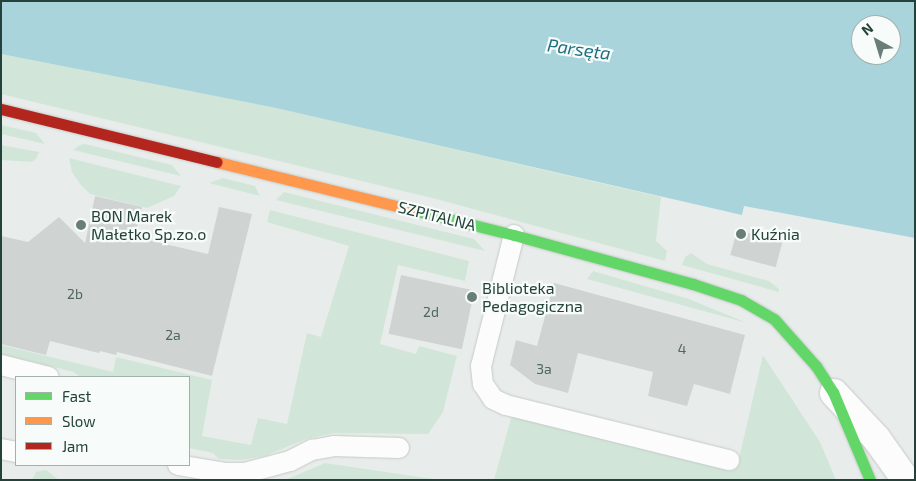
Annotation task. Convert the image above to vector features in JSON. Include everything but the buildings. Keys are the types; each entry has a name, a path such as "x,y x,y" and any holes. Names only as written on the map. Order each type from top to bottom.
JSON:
{"street":[{"name":"SZPITALNA","path":"1,110 514,235 693,284 748,304 775,320 793,338 816,366 833,392 876,438 906,480"},
{"name":"SZPITALNA","path":"833,392 870,480"}],"lane":[{"path":"514,235 481,366 483,384 493,399 506,405 729,460"},
{"path":"1,366 45,376"},
{"path":"184,466 226,473 245,473 290,461 312,450 334,446 399,448"},
{"path":"1,449 15,452"}],"green space":[{"path":"1,54 276,108 661,197 656,241 667,251 665,261 440,200 1,94"},
{"path":"1,125 36,133 45,144 1,134"},
{"path":"85,144 172,165 181,176 73,150"},
{"path":"1,145 39,152 36,159 32,162 1,160"},
{"path":"69,158 181,186 174,196 147,208 90,194 72,172"},
{"path":"223,178 255,186 260,196 209,183"},
{"path":"284,192 474,239 485,251 276,200"},
{"path":"270,210 469,261 465,281 398,265 380,344 416,354 419,346 457,356 443,412 428,434 334,433 306,439 265,456 241,460 219,459 213,453 190,448 190,376 79,376 74,372 1,354 1,345 113,372 116,357 212,380 202,436 251,445 258,418 287,424 307,333 321,337 349,246 267,222"},
{"path":"691,253 707,264 769,281 779,289 779,292 682,265 685,257"},
{"path":"593,271 689,299 747,323 587,279"},
{"path":"763,355 820,442 836,480 494,480 513,411 737,467"},
{"path":"325,463 433,479 434,480 285,480"},
{"path":"46,470 59,480 32,480 36,472"}],"water":[{"name":"Parsęta","path":"1,1 915,1 915,238 744,206 742,215 276,108 1,54"}],"traffic: fast":[{"path":"413,210 514,235 693,284 741,300 775,320 816,366 833,392 870,480"}],"traffic: slow":[{"path":"217,162 413,210"}],"traffic: jam":[{"path":"1,109 217,162"}],"place":[{"name":"BON Marek Małetko Sp.zo.o","path":"81,225"},
{"name":"Kuźnia","path":"741,234"},
{"name":"Biblioteka Pedagogiczna","path":"472,297"}]}
